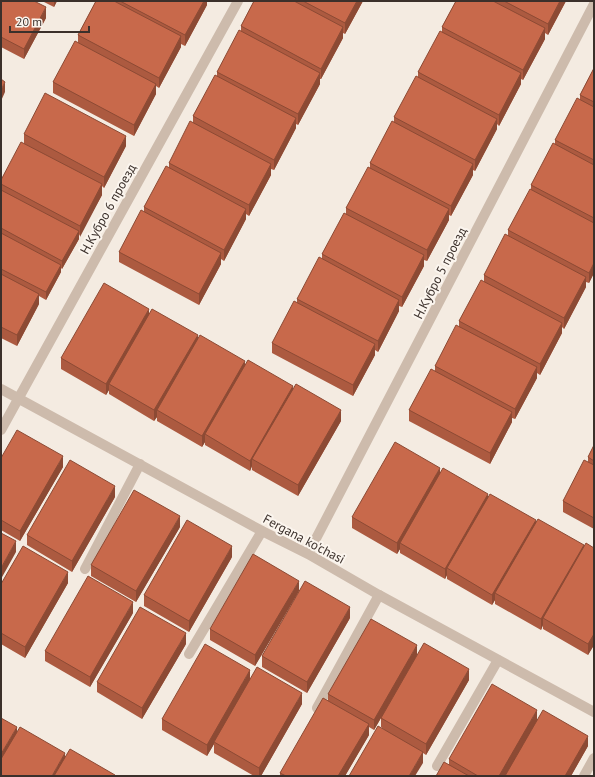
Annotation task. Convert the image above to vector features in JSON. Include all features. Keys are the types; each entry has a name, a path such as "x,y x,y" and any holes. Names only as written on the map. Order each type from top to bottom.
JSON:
{"street":[{"name":"Н.Кубро 6 проезд","path":"1,430 238,1"},
{"name":"Н.Кубро 5 проезд","path":"308,554 594,4"},
{"name":"Fergana ko'chasi","path":"1,389 262,531 308,554 379,595 594,712"},
{"path":"84,568 140,464"},
{"path":"189,654 262,531"},
{"path":"317,708 379,595"},
{"path":"437,766 498,660"},
{"path":"584,776 594,758"}],"building":[{"path":"1,1 34,1 46,7 24,49 1,37"},
{"path":"96,1 114,1 181,36 159,78 78,35"},
{"path":"120,1 204,1 185,35"},
{"path":"254,1 294,1 343,27 321,69 241,26"},
{"path":"303,1 357,1 345,23"},
{"path":"456,1 493,1 545,28 523,70 442,27"},
{"path":"504,1 560,1 548,24"},
{"path":"239,30 320,73 298,114 217,72"},
{"path":"440,31 521,73 499,115 418,72"},
{"path":"75,41 156,84 134,125 53,82"},
{"path":"594,68 594,102 580,95"},
{"path":"215,75 296,118 274,160 193,116"},
{"path":"416,76 497,119 475,160 394,117"},
{"path":"1,79 5,82 1,90"},
{"path":"45,93 126,136 104,177 24,134"},
{"path":"577,98 594,107 594,160 555,140"},
{"path":"190,121 271,164 249,205 169,163"},
{"path":"392,121 473,164 451,206 370,163"},
{"path":"21,142 102,184 80,226 1,184 1,180"},
{"path":"553,143 594,165 594,218 531,185"},
{"path":"166,166 246,209 224,250 144,207"},
{"path":"368,167 449,209 427,250 346,208"},
{"path":"530,189 594,223 594,263 589,273 508,230"},
{"path":"1,190 79,231 62,261 1,228"},
{"path":"141,210 221,253 199,294 119,252"},
{"path":"344,213 424,255 402,297 322,254"},
{"path":"1,233 61,265 46,292 1,269"},
{"path":"505,234 586,277 564,318 484,275"},
{"path":"319,257 399,300 378,341 297,299"},
{"path":"1,274 39,294 17,335 1,327"},
{"path":"481,280 562,323 540,364 459,321"},
{"path":"104,283 149,309 106,384 61,358"},
{"path":"294,301 375,344 353,385 272,343"},
{"path":"152,309 198,335 154,410 109,384"},
{"path":"456,325 537,367 515,409 435,366"},
{"path":"200,335 245,361 202,436 157,410"},
{"path":"248,360 293,386 250,461 205,434"},
{"path":"431,369 512,412 490,453 409,410"},
{"path":"296,384 341,410 298,485 252,459"},
{"path":"17,430 63,456 20,531 1,520 1,458"},
{"path":"395,442 440,468 397,543 352,517"},
{"path":"594,445 594,461 588,457"},
{"path":"70,460 115,486 72,561 27,535"},
{"path":"584,460 594,465 594,518 563,501"},
{"path":"443,468 488,494 445,569 400,543"},
{"path":"134,490 180,516 136,591 91,565"},
{"path":"490,494 536,520 492,595 447,568"},
{"path":"538,519 584,545 541,619 495,593"},
{"path":"187,520 232,546 189,621 144,595"},
{"path":"1,533 16,541 1,568"},
{"path":"586,543 594,548 594,634 588,644 543,618"},
{"path":"23,546 68,572 25,647 1,633 1,584"},
{"path":"253,554 299,581 255,655 210,629"},
{"path":"88,576 133,602 90,677 45,651"},
{"path":"305,581 350,607 307,682 262,656"},
{"path":"140,607 186,633 142,708 97,682"},
{"path":"371,619 417,645 374,720 328,694"},
{"path":"424,643 469,669 426,744 381,718"},
{"path":"205,644 250,670 207,745 162,719"},
{"path":"257,667 302,693 259,768 214,742"},
{"path":"492,684 537,710 499,776 478,776 449,759"},
{"path":"323,698 369,724 338,776 286,776 280,773"},
{"path":"543,710 588,736 565,776 505,776"},
{"path":"1,718 17,727 1,754"},
{"path":"378,726 423,752 409,776 349,776"},
{"path":"20,727 65,753 52,776 1,776 1,759"},
{"path":"70,749 115,775 54,776"},
{"path":"444,762 469,776 436,776"}]}
